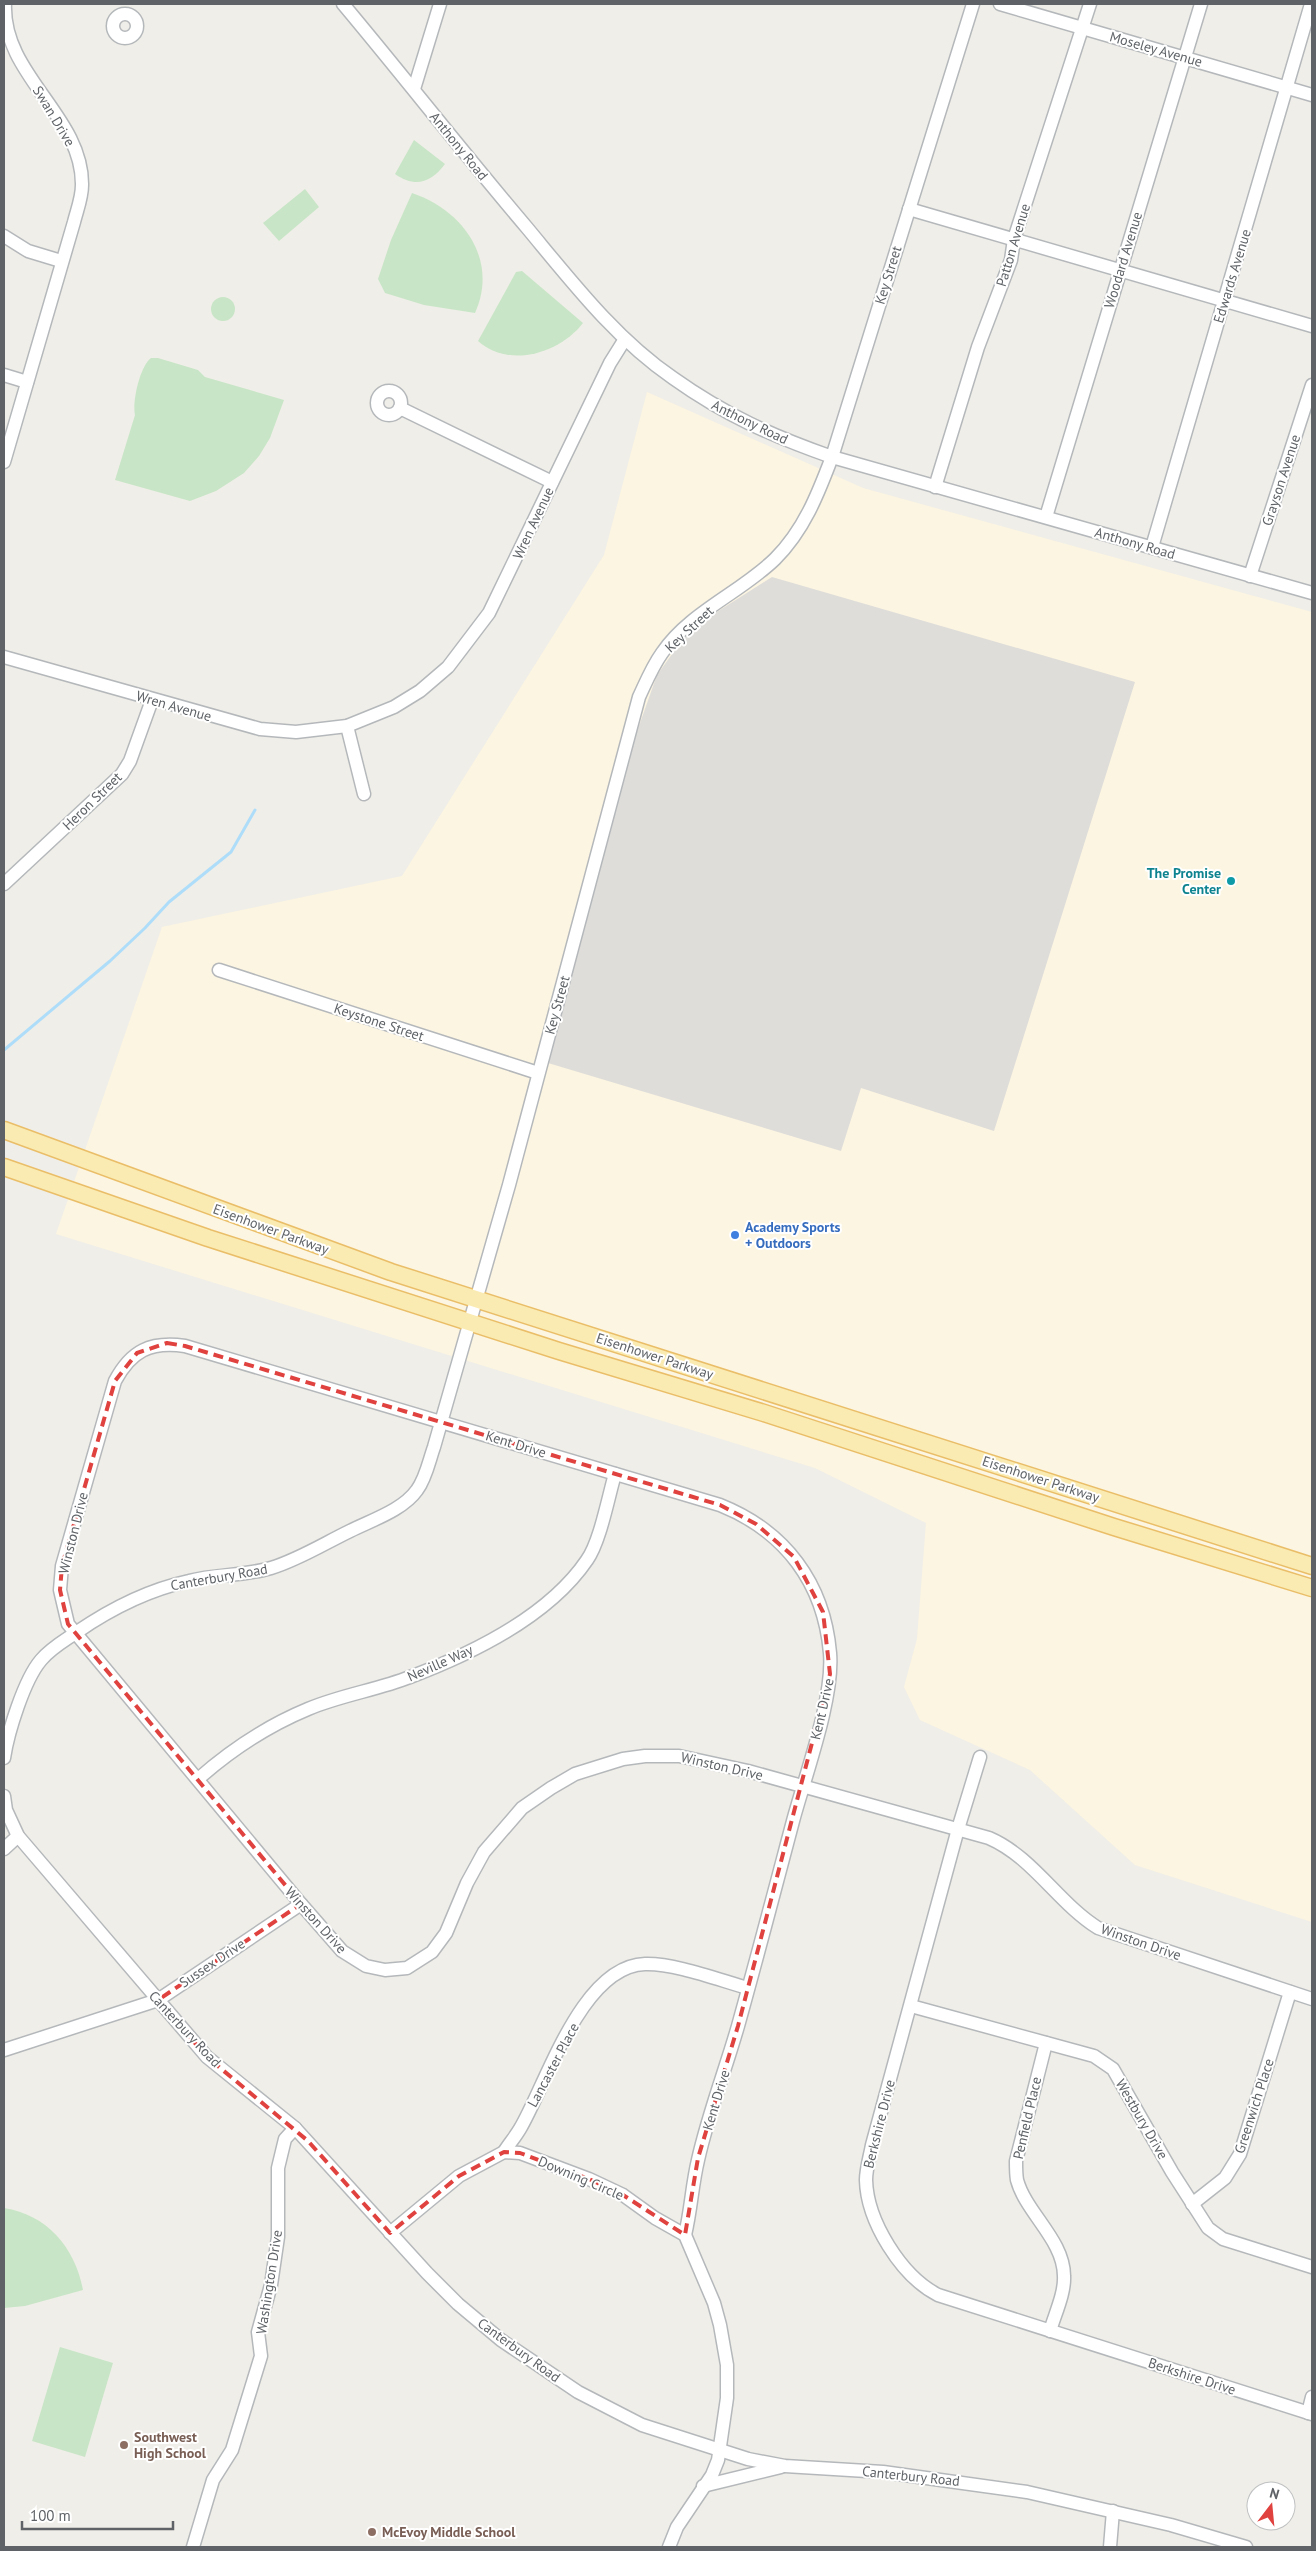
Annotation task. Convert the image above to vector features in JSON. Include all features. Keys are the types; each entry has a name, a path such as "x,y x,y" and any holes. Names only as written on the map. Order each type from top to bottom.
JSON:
{"main road":[{"name":"Eisenhower Parkway","path":"4,1130 262,1226 476,1300 1312,1566"},
{"name":"Eisenhower Parkway","path":"4,1167 208,1238 469,1322 764,1413 1114,1527 1312,1588"}],"street":[{"name":"Swan Drive","path":"4,462 80,200 82,184 79,166 66,133 14,53 7,33 5,4"},
{"name":"Anthony Road","path":"342,4 414,88 579,291 625,339 671,377 738,420 774,437 832,457 1312,593"},
{"path":"414,88 440,4"},
{"name":"Key Street","path":"469,1322 624,751 646,680 662,652 676,636 698,616 774,560 795,535 810,512 832,457 973,4"},
{"name":"Moseley Avenue","path":"1000,4 1312,95"},
{"name":"Patton Avenue","path":"935,487 978,347 1011,260 1014,239 1090,4"},
{"name":"Woodard Avenue","path":"1046,517 1201,4"},
{"name":"Edwards Avenue","path":"1152,547 1311,4"},
{"path":"909,209 1312,326"},
{"path":"4,236 28,251 61,261"},
{"name":"Wren Avenue","path":"4,658 260,729 296,732 347,726 394,707 420,691 448,667 466,647 489,613 610,363 625,339"},
{"path":"4,375 27,382"},
{"name":"Grayson Avenue","path":"1250,576 1312,385"},
{"name":"Wren Avenue","path":"400,408 552,482"},
{"name":"Heron Street","path":"4,884 122,774 130,761 152,700"},
{"path":"347,726 364,794"},
{"name":"Keystone Street","path":"219,970 538,1073"},
{"name":"Canterbury Road","path":"4,1758 14,1719 34,1671 41,1660 56,1645 76,1632 117,1607 162,1588 191,1580 250,1574 274,1567 404,1502 418,1489 434,1447 469,1322"},
{"name":"Winston Drive","path":"440,1422 184,1346 168,1343 152,1346 137,1353 123,1366 115,1382 62,1566 60,1590 68,1624 301,1904 349,1957 366,1966 385,1970 407,1968 432,1952 446,1933 467,1883 484,1852 498,1833 522,1808 550,1788 575,1774 623,1759 645,1756 679,1756 802,1786 958,1829 1003,1844 1014,1852 1072,1909 1098,1928 1312,1999"},
{"name":"Kent Drive","path":"440,1422 738,1513 772,1535 794,1557 808,1579 823,1612 830,1656 824,1707 748,1988 698,2158 686,2235"},
{"name":"Neville Way","path":"198,1779 243,1742 284,1720 334,1699 416,1675 458,1658 516,1624 556,1595 587,1560 593,1548 615,1474"},
{"name":"Berkshire Drive","path":"980,1756 958,1829 872,2145 866,2178 868,2196 873,2213 895,2255 910,2275 928,2290 976,2308 1310,2413"},
{"name":"Canterbury Road","path":"4,1796 6,1810 18,1836 206,2057 295,2128 390,2233 458,2304 501,2340 543,2370 624,2417 720,2451 785,2466 883,2472 981,2484 1113,2511 1246,2547"},
{"path":"4,1849 18,1836"},
{"name":"Sussex Drive","path":"4,2050 158,2000 301,1904"},
{"name":"Lancaster Place","path":"504,2152 521,2126 567,2032 602,1984 617,1972 636,1964 655,1964 748,1988"},
{"name":"Greenwich Place","path":"1192,2204 1225,2178 1240,2154 1290,1992"},
{"name":"Westbury Drive","path":"911,2006 1094,2056 1113,2070 1208,2228 1223,2239 1312,2266"},
{"name":"Penfield Place","path":"1046,2043 1016,2160 1017,2179 1022,2191 1056,2250 1064,2273 1064,2282 1050,2331"},
{"name":"Washington Drive","path":"193,2547 214,2480 232,2450 261,2356 258,2332 271,2285 278,2237 278,2168 285,2138 295,2128"},
{"path":"390,2233 459,2176 504,2152"},
{"name":"Downing Circle","path":"504,2152 520,2153 589,2179 623,2195 655,2218 686,2235"},
{"path":"668,2547 677,2527 712,2475 720,2451 727,2398 725,2349 714,2303 686,2235"},
{"path":"1310,2413 1312,2397"},
{"path":"703,2486 785,2466"},
{"path":"1110,2547 1113,2511"}],"highlighted area":[{"path":"167,1343 185,1346 720,1505 756,1524 794,1557 823,1612 830,1674 738,2026 698,2158 685,2235 623,2195 589,2179 520,2153 504,2152 459,2176 390,2233 308,2141 207,2057 158,2000 301,1904 68,1624 60,1590 62,1566 115,1381 137,1353"}],"shaded area":[{"path":"647,392 863,488 1312,612 1312,1524 1310,1531 1312,1532 1312,1922 1135,1865 1030,1770 920,1720 904,1687 917,1639 926,1523 815,1468 56,1234 162,927 402,876 604,555"},
{"path":"772,577 1135,682 994,1131 861,1088 841,1151 548,1063 634,740 657,675 690,629"}],"green space":[{"path":"414,140 445,164 434,176 416,182 409,181 395,174"},
{"path":"305,189 319,207 279,241 263,223"},
{"path":"412,193 447,211 461,224 472,240 479,256 482,274 481,293 475,313 424,305 385,293 378,279 391,240"},
{"path":"522,271 583,323 573,334 548,349 534,354 519,356 504,354 490,349 478,341 516,272"},
{"path":"223,297 228,298 234,304 234,314 228,320 223,321 218,320 212,314 211,309 212,304 218,298"},
{"path":"151,358 158,358 198,370 205,377 284,400 270,438 259,456 244,473 216,491 190,501 115,480 135,415 134,409 140,376 143,368"},
{"path":"4,2208 34,2218 57,2236 73,2260 83,2290 25,2306 4,2308"},
{"path":"60,2347 113,2363 85,2457 32,2441"}],"waterway":[{"path":"4,1050 110,961 169,902 231,852 255,810"}],"place":[{"name":"The Promise Center","path":"1231,881"},
{"name":"Academy Sports + Outdoors","path":"735,1235"},
{"name":"Southwest High School","path":"124,2445"},
{"name":"McEvoy Middle School","path":"372,2532"}]}
